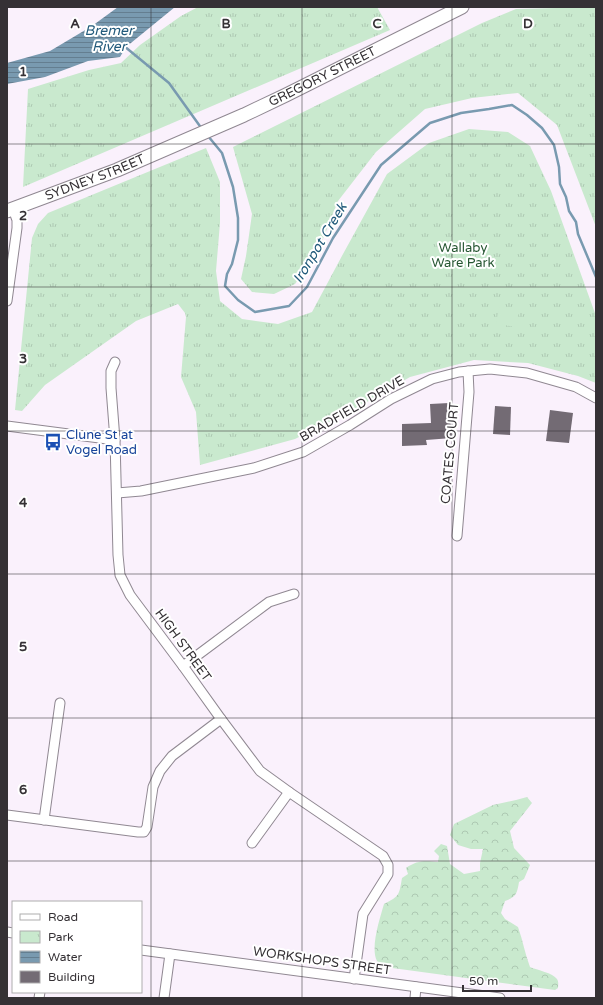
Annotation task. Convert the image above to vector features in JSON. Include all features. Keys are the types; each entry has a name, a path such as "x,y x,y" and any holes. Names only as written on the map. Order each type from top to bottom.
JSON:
{"main road":[{"name":"GREGORY STREET","path":"182,142 286,95 462,7"},
{"name":"SYDNEY STREET","path":"10,210 117,170 182,142"}],"street":[{"path":"7,301 17,228 17,220 10,210"},
{"name":"HIGH STREET","path":"115,362 111,372 111,388 115,440 118,555 120,575 130,595 260,771 383,856 388,865 388,874 363,914 354,979"},
{"name":"BRADFIELD DRIVE","path":"117,493 141,491 254,468 303,452 391,399 432,379 459,372 490,369 527,373 576,387 596,398"},
{"name":"COATES COURT","path":"457,536 469,392 468,371"},
{"path":"7,426 115,440"},
{"path":"183,666 269,602 294,594"},
{"path":"44,820 60,703"},
{"path":"7,815 144,832 147,827 153,786 160,771 172,756 221,719"},
{"path":"252,843 289,792"},
{"name":"WORKSHOPS STREET","path":"142,950 500,998"},
{"path":"164,998 170,954"},
{"path":"415,998 416,987"}],"green space":[{"path":"198,7 377,7 390,30 23,187 28,89 89,70 121,63 140,45 181,16"},
{"path":"596,7 596,227 557,125 518,93 472,98 425,109 376,152 338,201 317,254 295,284 274,294 252,292 241,279 252,214 233,147 482,23 516,9"},
{"name":"Wallaby Ware Park","path":"469,129 508,132 530,146 551,191 596,316 596,383 578,376 528,363 474,360 410,377 355,409 295,439 200,465 196,412 181,377 186,317 185,313 178,304 136,321 45,385 22,411 15,410 32,238 38,224 48,213 206,148 220,182 220,223 216,271 220,301 242,319 278,324 312,312 387,174 429,143"},
{"path":"499,307 519,309 517,327 496,324"},
{"path":"527,797 532,803 510,831 514,848 530,865 524,879 519,882 518,889 515,894 512,898 505,901 501,913 505,919 518,927 530,967 549,973 555,977 558,981 558,988 555,990 385,967 379,963 375,955 375,941 382,910 384,904 396,897 398,894 402,878 408,874 406,868 421,862 438,862 439,856 434,851 441,844 447,846 450,864 464,874 480,871 483,849 471,849 458,845 450,835 454,824 493,805"}],"water":[{"name":"Bremer River","path":"118,7 175,7 126,47 120,57 88,61 45,77 7,84 7,63 50,51 92,26"}],"building":[{"path":"449,403 452,438 426,440 427,445 402,446 402,424 431,423 430,404"},
{"path":"495,406 511,407 510,435 493,434"},
{"path":"550,410 573,413 569,443 546,441"}],"waterway":[{"name":"Ironpot Creek","path":"124,46 169,83 202,129"},
{"name":"Ironpot Creek","path":"208,136 222,153 233,187 238,218 238,240 232,264 227,274 225,286 238,300 255,312 289,306 307,287 333,238 381,165 430,123 461,113 512,105 542,128 554,145 559,167 560,184 566,197 569,211 576,222 578,234 596,277"}],"place":[{"name":"Clune St at Vogel Road","path":"53,442"}]}
